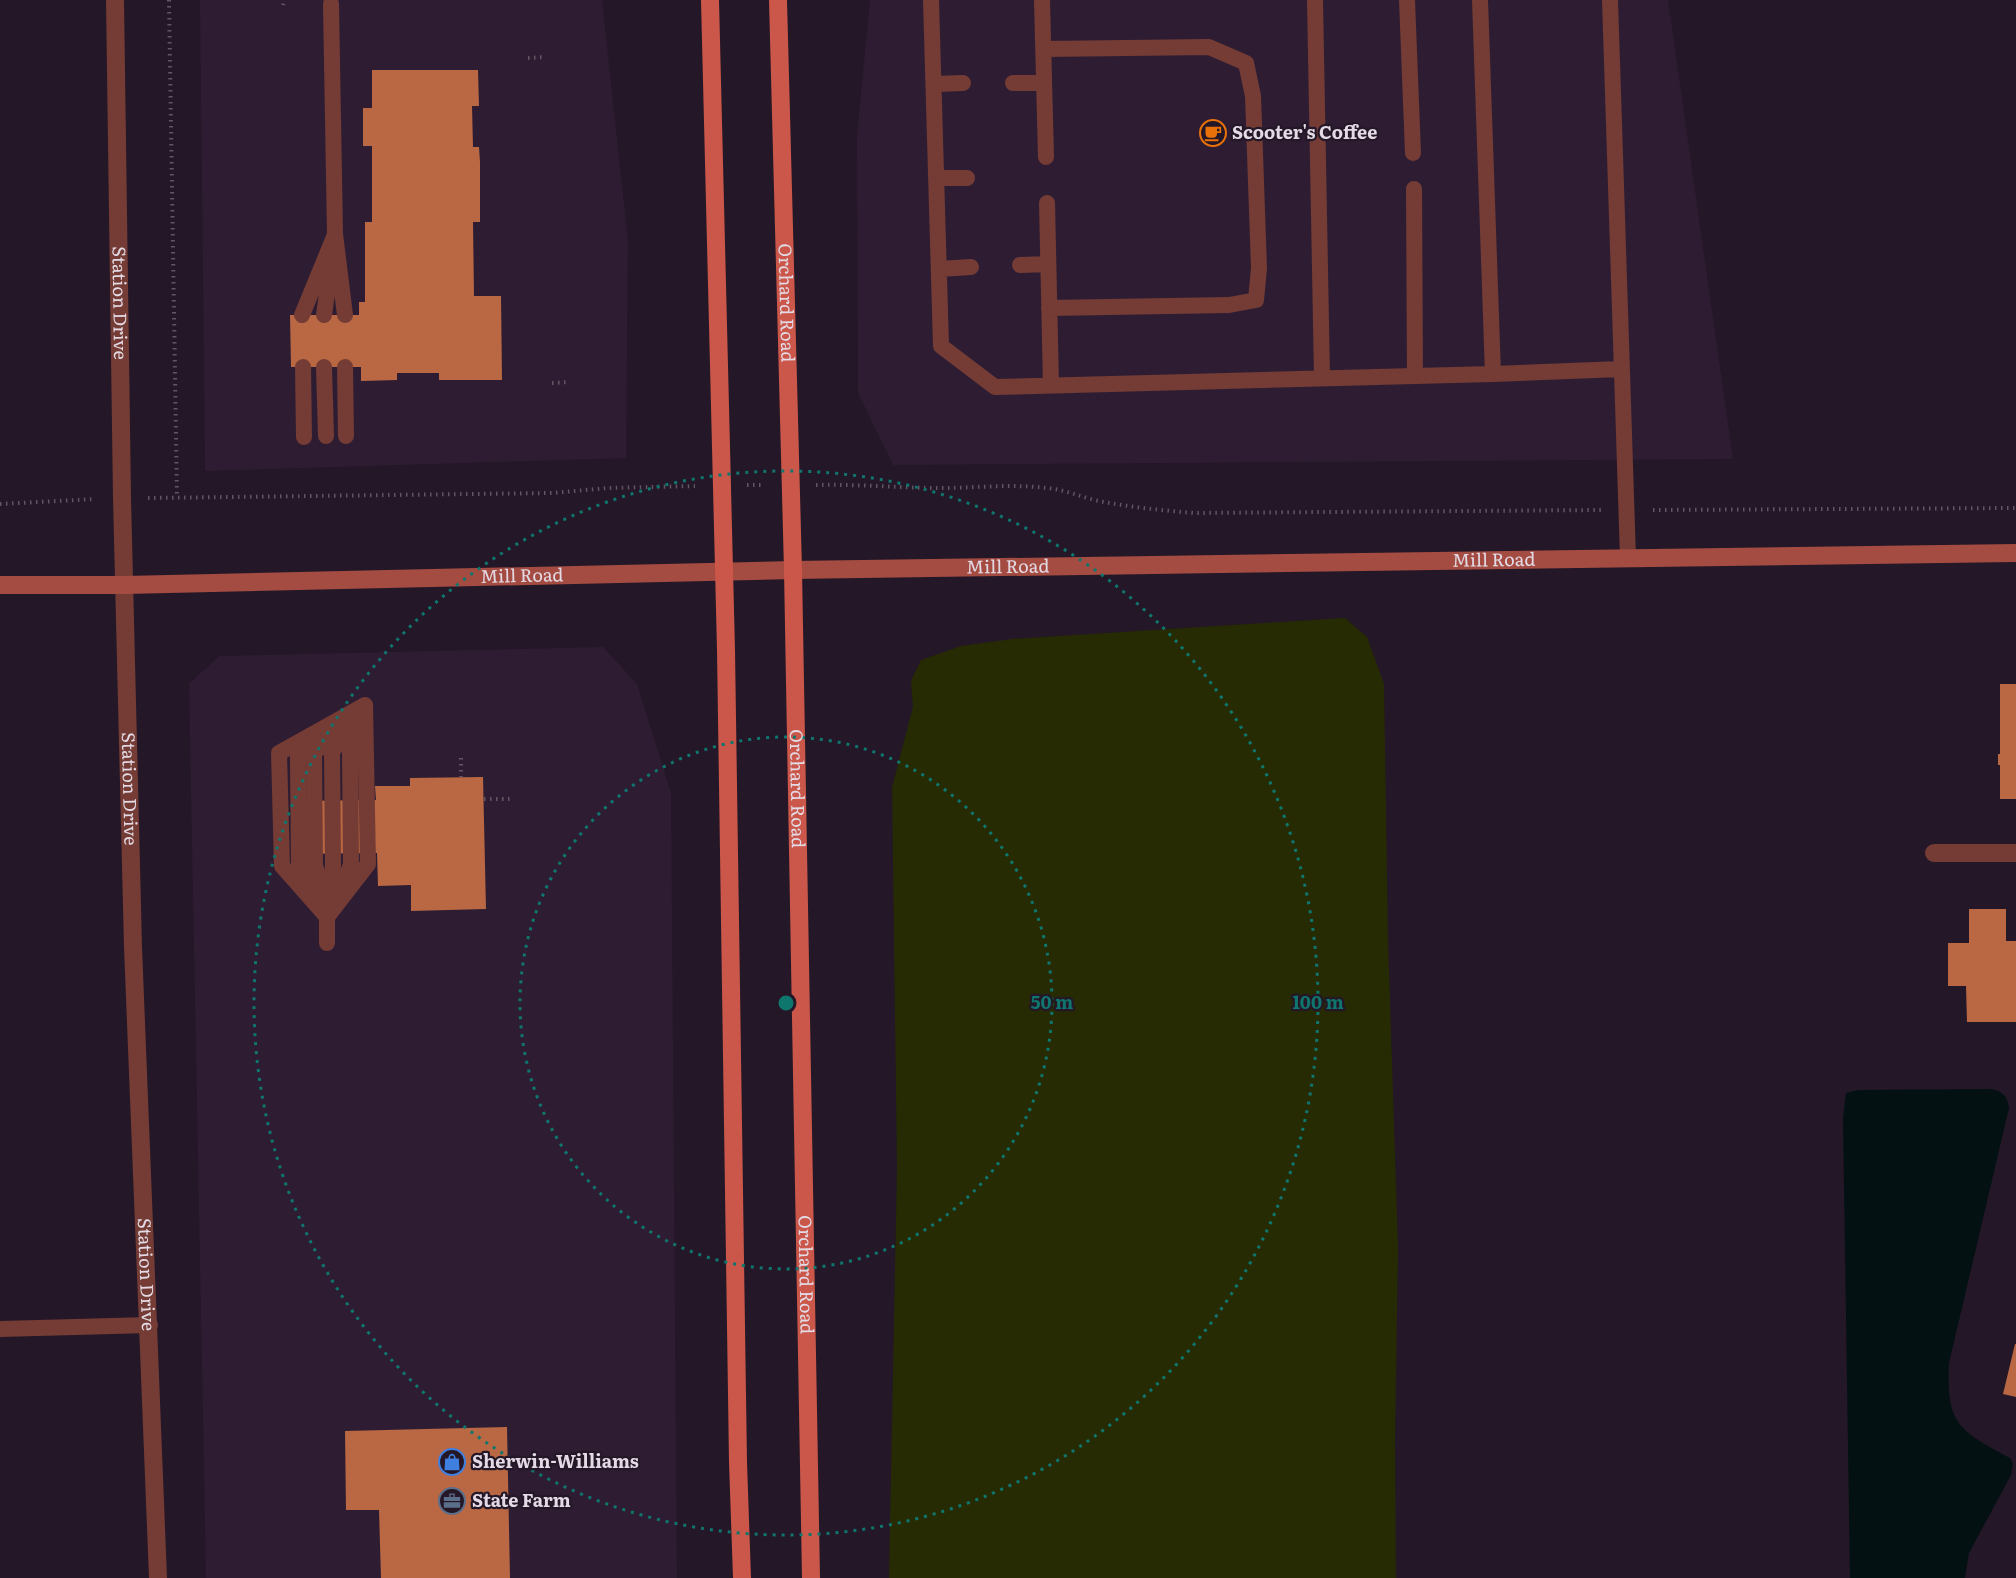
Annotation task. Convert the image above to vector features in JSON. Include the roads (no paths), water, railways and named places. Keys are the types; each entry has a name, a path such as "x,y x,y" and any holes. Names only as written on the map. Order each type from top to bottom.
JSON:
{"main road":[{"path":"710,0 724,571 738,1462 742,1578"},
{"name":"Orchard Road","path":"778,0 793,570 811,1578"}],"street":[{"name":"Station Drive","path":"115,0 122,498 133,947 150,1325 158,1578"},
{"name":"Mill Road","path":"0,585 125,585 724,571 2016,553"},
{"path":"1934,853 2016,853"}],"lane":[{"path":"932,0 941,346 995,387 1621,369"},
{"path":"1042,0 1046,157"},
{"path":"1315,0 1322,377"},
{"path":"1407,0 1413,153"},
{"path":"1480,0 1493,374"},
{"path":"1610,0 1628,558"},
{"path":"331,4 335,234 345,315"},
{"path":"1044,49 1209,47 1246,63 1253,96 1258,268 1256,300 1229,305 1049,308"},
{"path":"934,84 963,83"},
{"path":"1013,83 1044,83"},
{"path":"937,178 967,178"},
{"path":"1414,189 1415,375"},
{"path":"1047,203 1051,385"},
{"path":"302,315 335,234"},
{"path":"324,315 335,234"},
{"path":"1020,266 1048,264"},
{"path":"939,269 971,267"},
{"path":"303,367 304,437"},
{"path":"324,367 326,436"},
{"path":"345,367 346,436"},
{"path":"327,917 368,864 365,705"},
{"path":"327,943 327,917 333,865 332,752 365,705"},
{"path":"327,917 299,866 298,753 365,705"},
{"path":"0,1329 150,1325"}],"place":[{"name":"Scooter's Coffee","path":"1213,133"},
{"name":"Sherwin-Williams","path":"452,1462"},
{"name":"State Farm","path":"452,1501"}]}
